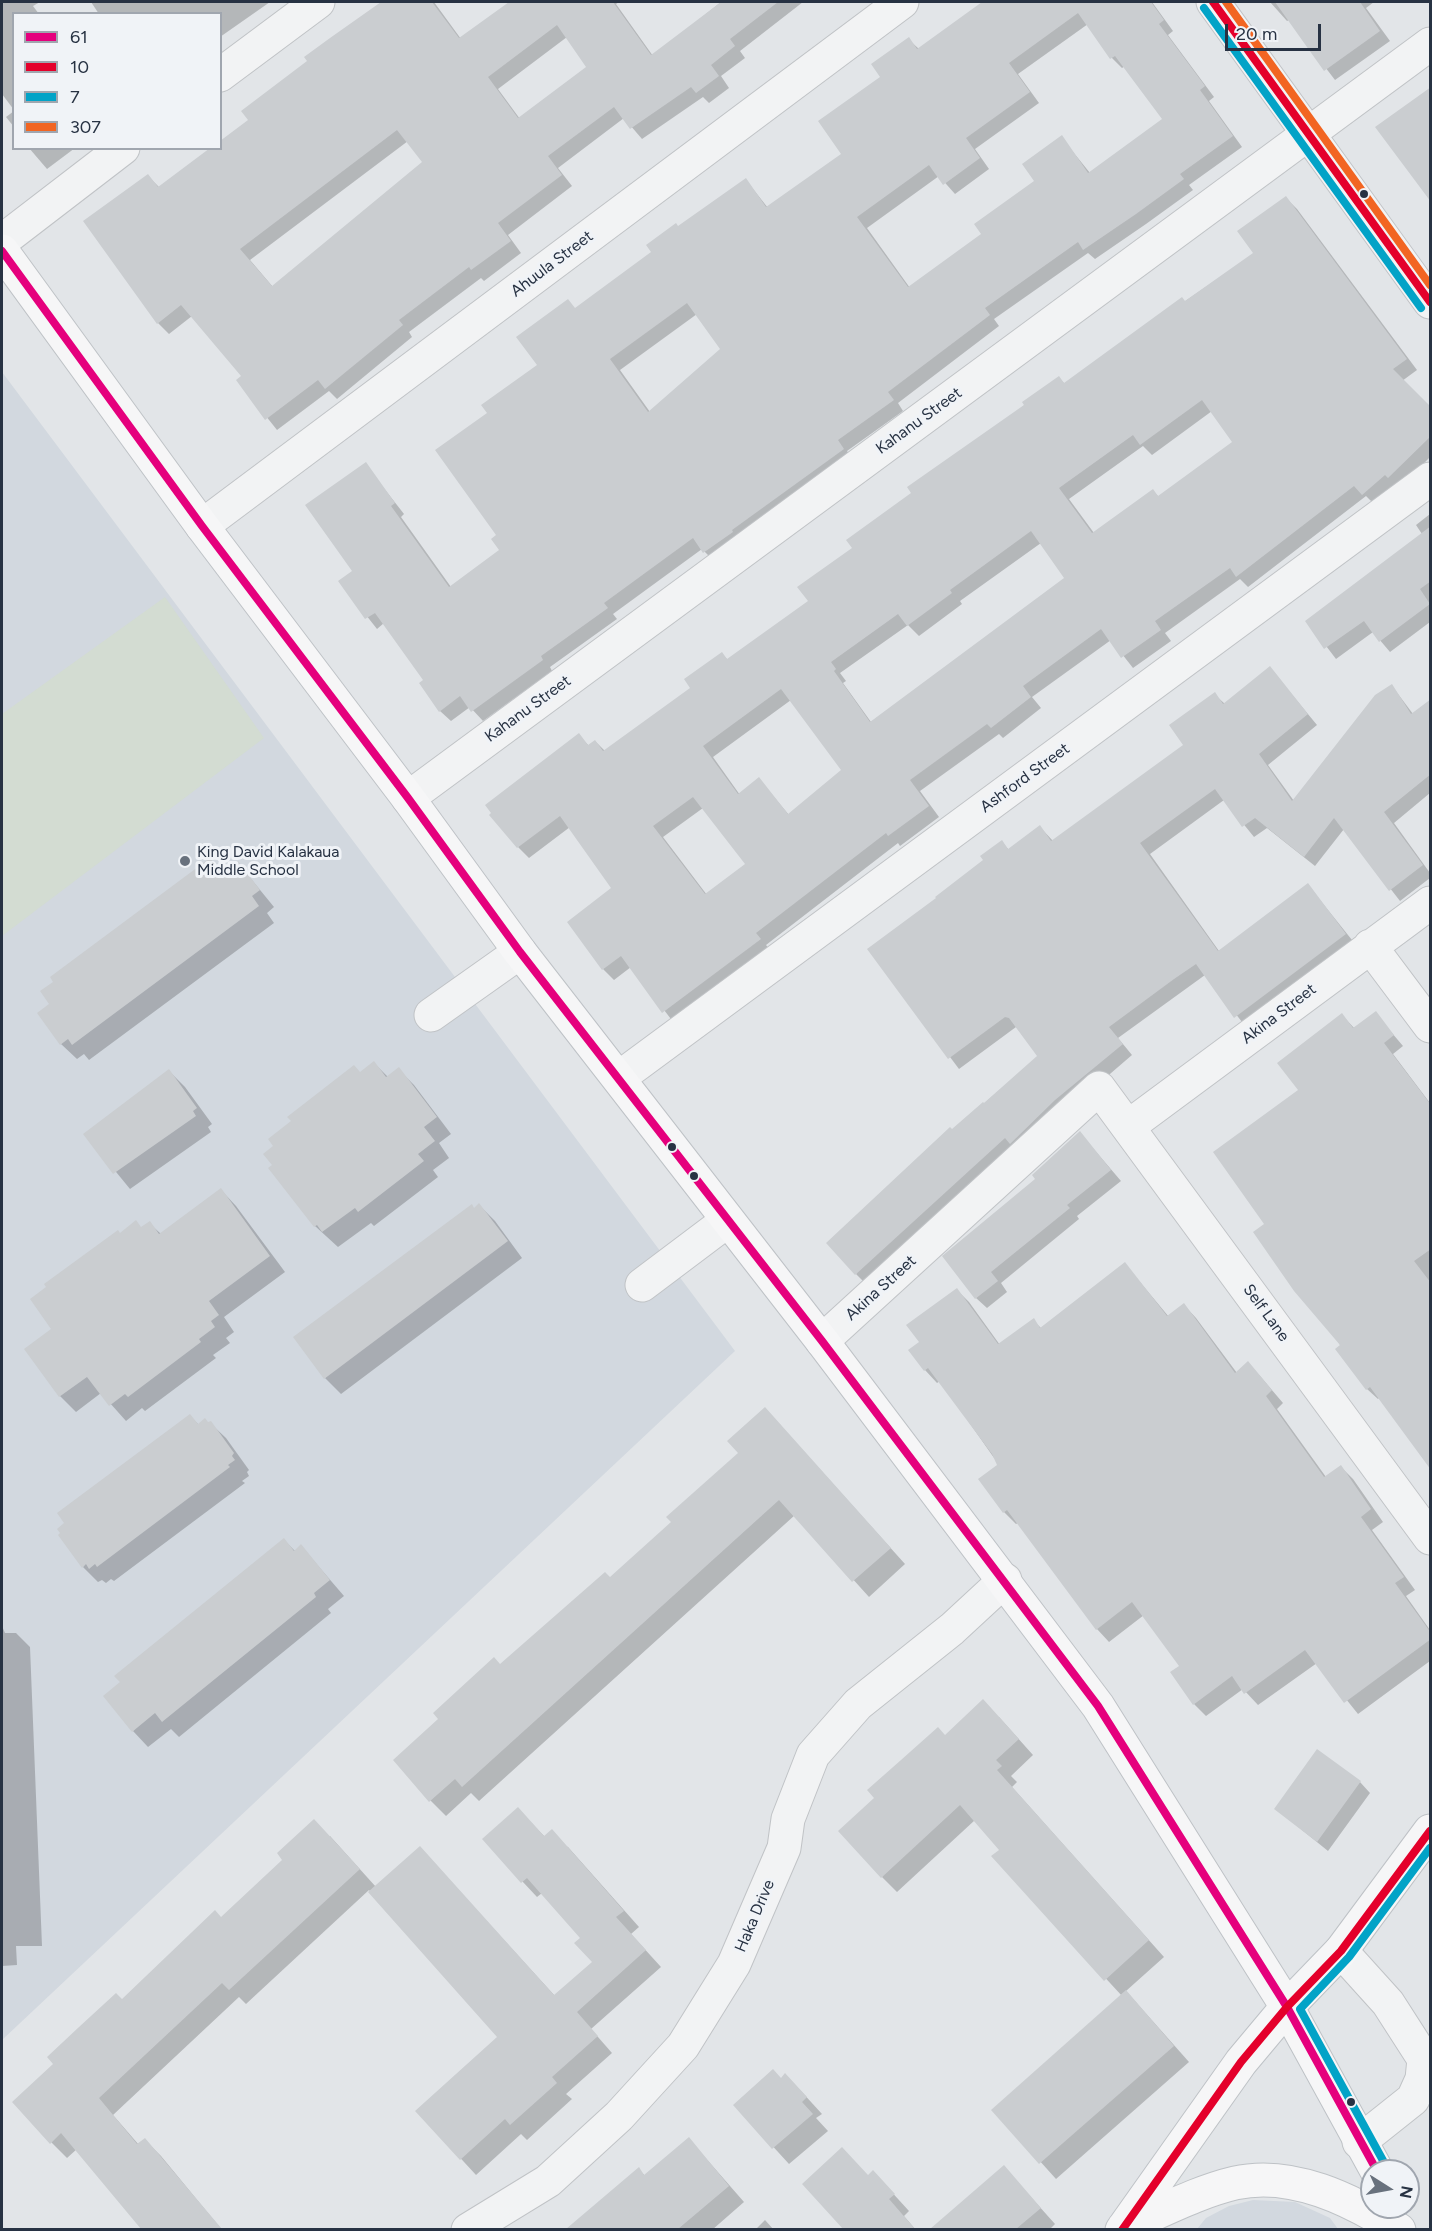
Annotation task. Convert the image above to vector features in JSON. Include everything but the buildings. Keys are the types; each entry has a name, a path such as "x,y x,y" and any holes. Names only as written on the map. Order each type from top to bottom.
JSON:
{"main road":[{"path":"2,251 202,526 408,798 520,952 620,1077 727,1221 1005,1580 1098,1706 1287,2007 1370,2159"},
{"path":"1123,2228 1241,2062 1287,2007 1341,1951 1431,1831"},
{"path":"1123,2228 1200,2195 1236,2183 1268,2180 1301,2184 1333,2196 1399,2229"}],"street":[{"path":"222,74 318,2"},
{"name":"Ahuula Street","path":"202,526 902,2"},
{"path":"1213,2 1431,302"},
{"name":"Kahanu Street","path":"408,798 1431,44"},
{"path":"2,241 120,150"},
{"name":"Ashford Street","path":"620,1077 1431,479"},
{"name":"Akina Street","path":"1129,1126 1431,903"},
{"path":"1370,946 1431,1026"},
{"path":"431,1015 520,952"},
{"name":"Akina Street","path":"822,1341 1099,1088"},
{"name":"Self Lane","path":"1099,1088 1431,1538"},
{"path":"642,1285 727,1221"},
{"name":"Haka Drive","path":"468,2229 548,2181 619,2116 683,2046 734,1964 784,1848 788,1819 813,1755 858,1704 952,1629 1005,1580"},
{"path":"1341,1951 1388,2003 1424,2059 1422,2079 1413,2098 1359,2142"}],"shaded area":[{"name":"King David Kalakaua Middle School","path":"2,372 735,1351 2,2040"},
{"path":"165,597 264,738 2,936 2,714"},
{"path":"1253,2200 1295,2202 1330,2218 1338,2229 1197,2229 1206,2218 1229,2206"}],"transit line":[{"name":"10","path":"1213,2 1430,302"},
{"name":"307","path":"1226,2 1430,285"},
{"name":"7","path":"1204,8 1421,308"},
{"name":"61","path":"2,251 202,526 408,798 520,952 822,1341 1098,1706 1287,2007 1370,2159"},
{"name":"10","path":"1122,2230 1241,2062 1287,2007 1341,1951 1430,1831"},
{"name":"7","path":"1382,2159 1300,2009 1349,1957 1430,1848"}],"place":[{"name":"King David Kalakaua Middle School","path":"185,861"}]}
